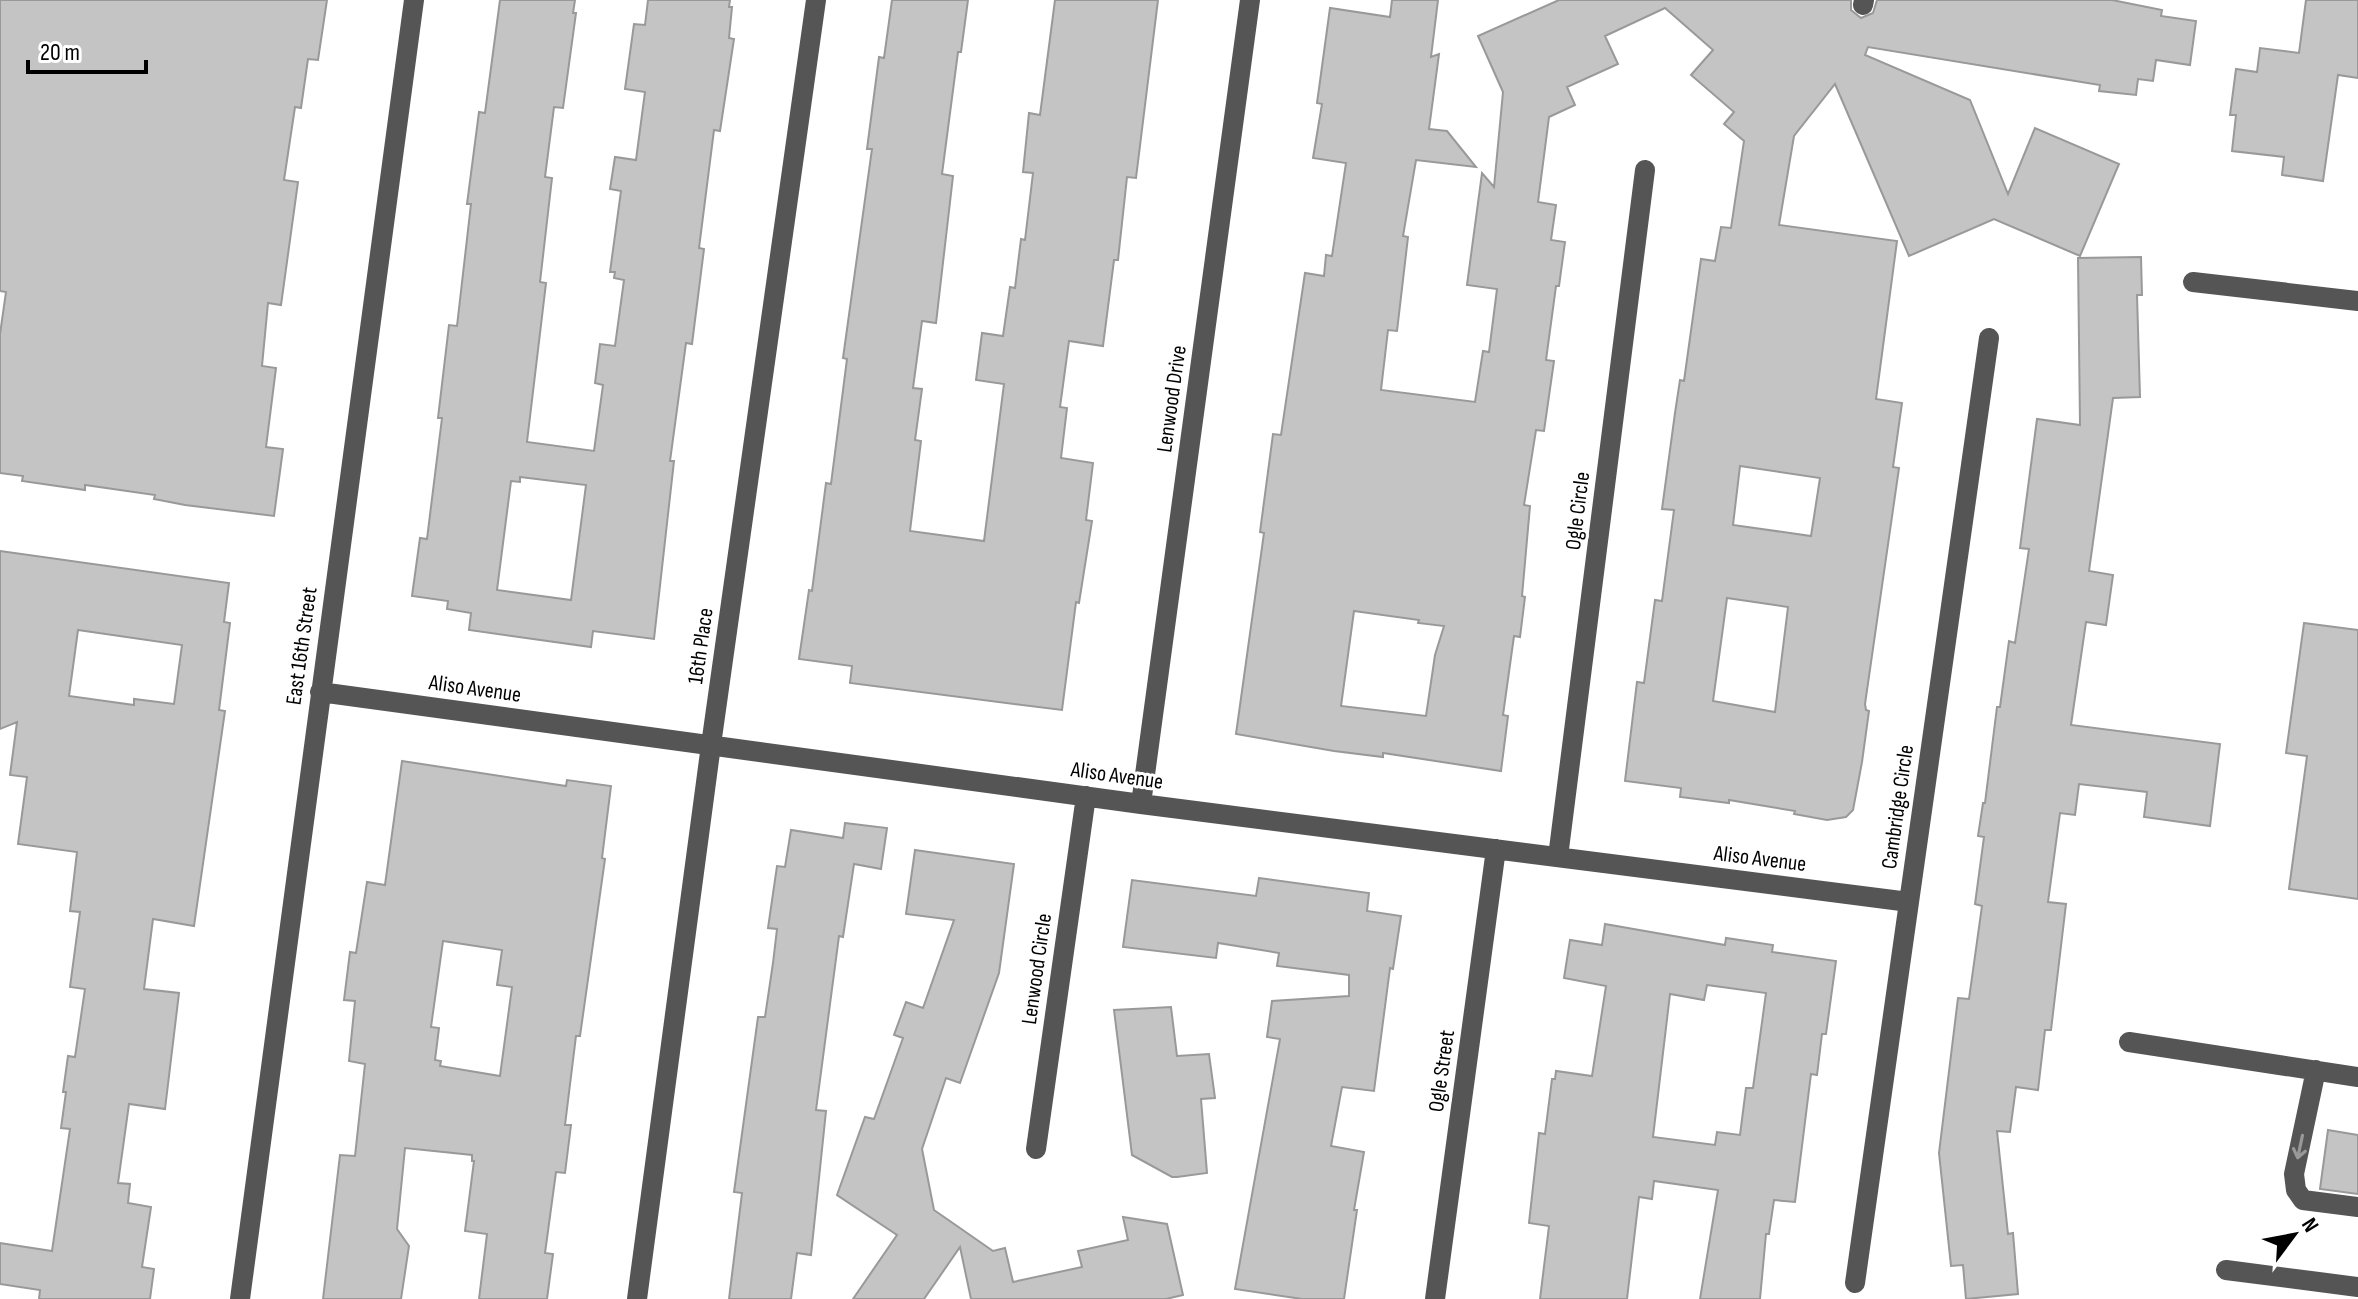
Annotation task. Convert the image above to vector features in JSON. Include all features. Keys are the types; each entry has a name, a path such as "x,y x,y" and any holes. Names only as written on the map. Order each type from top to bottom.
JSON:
{"street":[{"name":"East 16th Street","path":"240,1299 414,0"},
{"name":"16th Place","path":"637,1299 816,0"},
{"name":"Lenwood Drive","path":"1141,804 1250,0"},
{"name":"Ogle Circle","path":"1558,857 1645,170"},
{"path":"2193,282 2358,301"},
{"name":"Cambridge Circle","path":"1855,1283 1989,338"},
{"name":"Aliso Avenue","path":"320,692 1141,804 1909,902"},
{"name":"Lenwood Circle","path":"1036,1149 1086,796"},
{"name":"Ogle Street","path":"1435,1299 1496,849"},
{"path":"2129,1042 2358,1077"},
{"path":"2316,1070 2294,1174 2296,1190 2303,1200 2358,1207"},
{"path":"2226,1270 2358,1287"}],"building":[{"path":"0,0 327,0 318,60 308,59 301,108 295,107 284,180 298,182 281,305 268,303 262,366 276,368 266,447 283,449 274,516 185,505 154,499 155,495 85,485 85,490 22,481 23,476 0,473 0,334 6,292 0,291"},
{"path":"500,0 575,0 573,13 576,13 563,108 554,107 545,177 552,178 540,282 546,283 527,442 594,451 603,385 595,383 600,344 615,346 624,280 614,278 615,272 610,272 621,191 610,189 615,157 636,160 645,92 625,89 634,24 645,25 648,0 730,0 729,38 734,39 720,131 714,130 699,248 704,249 692,344 686,343 670,461 674,461 654,639 593,631 591,647 469,630 471,613 447,609 448,601 412,596 420,538 427,539 442,418 438,418 449,325 457,326 471,204 467,204 479,112 485,113","holes":["520,477 586,485 571,600 497,590 511,481 520,482"]},
{"path":"892,0 968,0 942,174 953,176 936,323 922,321 913,388 922,389 915,440 921,441 910,531 984,541 1004,384 976,380 982,333 1003,336 1010,287 1015,288 1021,239 1025,240 1033,173 1023,172 1029,113 1040,115 1055,0 1158,0 1136,178 1127,177 1118,260 1114,260 1103,346 1069,341 1060,407 1067,408 1061,458 1093,463 1086,520 1092,521 1079,603 1076,602 1062,710 850,683 852,666 799,659 809,590 812,591 826,483 831,484 847,359 843,358 872,149 867,149 879,57 884,58"},
{"path":"1392,0 1438,0 1431,57 1439,54 1429,129 1447,131 1476,167 1416,160 1403,236 1408,237 1397,331 1388,330 1381,390 1475,402 1483,351 1489,352 1497,289 1467,285 1482,173 1494,187 1503,92 1478,36 1559,0 1851,0 1851,10 1861,18 1873,13 1877,0 2112,0 2162,10 2161,16 2196,21 2190,65 2156,60 2153,81 2138,79 2136,95 2099,91 2100,85 1868,47 1865,55 1970,100 2008,194 2035,128 2119,164 2080,256 1994,219 1909,256 1835,84 1794,136 1779,225 1897,241 1876,399 1902,403 1893,467 1899,468 1865,704 1869,711 1862,762 1853,810 1846,817 1827,820 1794,814 1795,811 1729,800 1729,803 1680,797 1681,788 1625,781 1637,682 1644,683 1655,600 1662,601 1674,510 1662,509 1701,259 1715,261 1721,227 1731,228 1744,141 1724,124 1734,112 1691,75 1713,50 1665,8 1605,36 1618,64 1567,87 1575,105 1549,117 1538,202 1556,205 1551,240 1565,242 1546,360 1554,361 1544,431 1536,430 1524,505 1530,506 1522,596 1525,597 1520,637 1514,636 1503,715 1508,716 1501,771 1383,753 1383,757 1334,751 1236,734 1264,533 1260,532 1273,434 1281,435 1305,273 1324,276 1326,255 1332,256 1346,163 1313,158 1322,104 1317,103 1330,8 1390,17","holes":["1740,466 1820,478 1811,536 1733,525","1727,598 1788,607 1775,712 1713,701","1354,611 1444,626 1435,655 1426,716 1341,706"]},
{"path":"2306,0 2358,0 2358,78 2338,75 2323,181 2282,175 2284,157 2232,151 2236,115 2230,115 2236,69 2257,72 2260,48 2299,53"},
{"path":"2141,257 2142,295 2137,295 2140,397 2113,398 2089,571 2113,575 2106,625 2086,622 2071,725 2220,744 2210,826 2144,817 2147,792 2079,784 2075,815 2060,813 2048,902 2066,904 2051,1030 2045,1030 2038,1090 2016,1087 2010,1132 1997,1131 2008,1234 2013,1233 2018,1294 1966,1299 1963,1265 1951,1266 1939,1153 1958,998 1969,999 1982,906 1975,904 1984,837 1978,836 1997,707 2000,707 2009,641 2015,643 2029,549 2020,548 2037,419 2080,425 2078,258"},
{"path":"0,551 229,583 224,622 230,623 219,710 225,711 194,926 153,919 144,989 179,993 165,1109 129,1104 118,1183 130,1184 128,1203 151,1207 142,1267 154,1269 150,1299 39,1299 40,1290 0,1284 0,1243 52,1251 70,1129 61,1128 66,1092 63,1092 68,1056 75,1057 85,989 70,987 80,912 70,911 77,852 18,844 27,777 10,775 17,722 0,729","holes":["78,630 182,645 174,704 134,699 134,705 69,696"]},
{"path":"2304,623 2358,630 2358,899 2289,889 2307,756 2286,753"},
{"path":"402,761 566,786 567,780 611,786 602,858 605,859 565,1125 571,1125 565,1173 556,1172 545,1253 553,1254 547,1299 479,1299 487,1234 465,1231 474,1161 472,1155 405,1148 397,1229 409,1246 401,1299 323,1299 340,1155 355,1156 365,1064 349,1061 355,1001 344,1000 350,952 356,953 367,882 385,885","holes":["443,941 502,950 497,985 512,987 500,1076 440,1066 441,1061 435,1060 439,1028 431,1027"]},
{"path":"845,823 887,828 881,869 854,864 843,937 839,936 816,1110 826,1111 811,1255 797,1253 791,1299 729,1299 742,1193 734,1192 758,1017 765,1017 777,929 768,928 777,866 785,867 791,830 843,838"},
{"path":"915,850 1014,864 999,973 960,1083 946,1078 922,1149 934,1210 993,1251 1005,1248 1013,1282 1082,1267 1078,1251 1128,1240 1123,1217 1167,1224 1183,1295 1166,1299 971,1299 960,1247 924,1299 853,1299 897,1235 837,1195 865,1117 874,1119 903,1038 894,1035 906,1002 923,1008 954,920 906,914"},
{"path":"1259,878 1369,893 1367,911 1401,916 1393,969 1390,968 1374,1091 1342,1087 1331,1146 1364,1152 1344,1299 1302,1299 1235,1289 1280,1039 1267,1037 1272,1001 1349,996 1349,975 1277,966 1279,953 1218,943 1216,958 1123,947 1132,880 1256,896"},
{"path":"1605,924 1725,945 1726,938 1773,945 1772,952 1836,961 1817,1075 1811,1074 1795,1202 1774,1200 1769,1234 1766,1234 1760,1299 1700,1299 1718,1190 1654,1181 1652,1199 1639,1197 1627,1299 1540,1299 1549,1226 1529,1223 1539,1133 1545,1134 1552,1079 1555,1079 1556,1071 1592,1076 1606,986 1564,978 1570,940 1602,945","holes":["1707,985 1766,993 1753,1088 1746,1088 1740,1135 1717,1132 1715,1145 1653,1137 1670,994 1704,1000"]},
{"path":"1171,1007 1177,1056 1209,1054 1215,1098 1201,1099 1207,1173 1177,1177 1132,1155 1114,1010"},
{"path":"2328,1130 2358,1135 2358,1194 2320,1189"}]}
